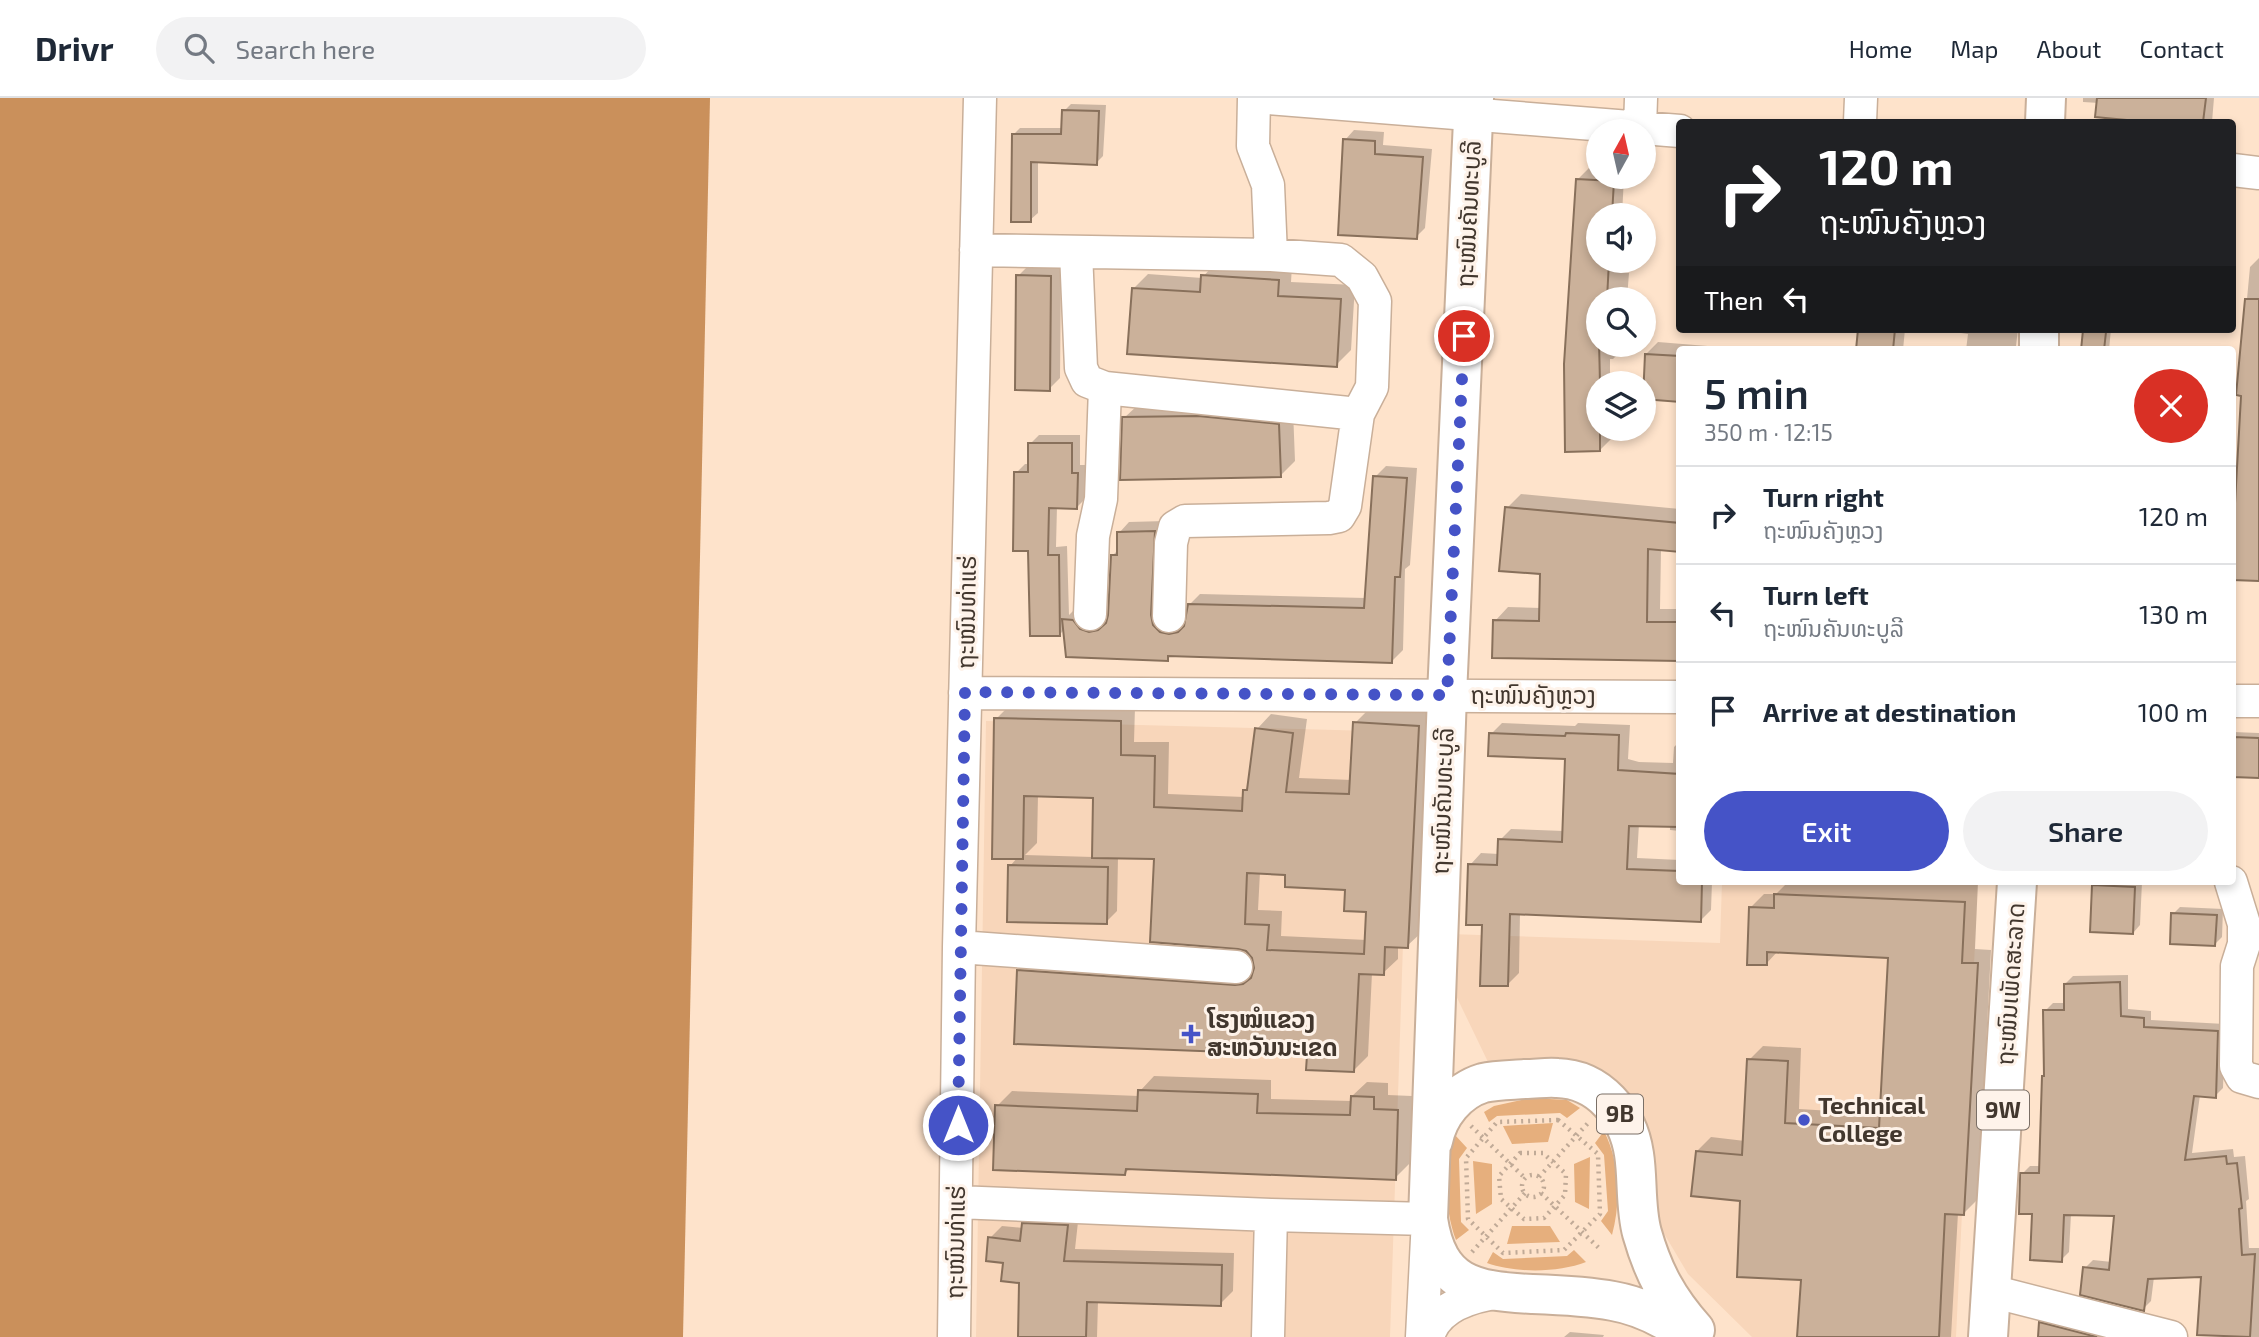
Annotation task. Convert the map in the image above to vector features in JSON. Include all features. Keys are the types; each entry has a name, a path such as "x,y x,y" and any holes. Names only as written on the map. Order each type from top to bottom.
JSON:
{"main road":[{"path":"2045,119 2046,98"},
{"name":"ຖະໜົນຄັນທະບູລີ","path":"1428,1219 1447,695 1474,106"},
{"name":"ຖະໜົນເພັດສະລາດ","path":"1988,1337 2017,885"},
{"name":"9B","path":"1430,1154 1435,1130 1449,1105 1482,1083 1559,1078 1582,1083 1602,1094 1619,1111 1629,1132 1634,1153 1641,1230 1655,1271 1667,1296 1702,1337"},
{"path":"1428,1219 1431,1241 1442,1262 1452,1273 1478,1289 1572,1295 1615,1301 1644,1310 1673,1324 1691,1337"}],"street":[{"name":"ຖະໜົນທ່າແຮ່","path":"954,1337 959,947 980,98"},
{"path":"1254,98 1253,146 1268,185 1271,255"},
{"path":"1268,98 1641,113 1676,129"},
{"path":"1860,119 1861,98"},
{"path":"2236,170 2259,173"},
{"path":"976,250 1271,255 1341,260 1362,277 1376,301 1372,387 1358,414 1345,506 1339,516 1185,521 1175,527 1171,543 1169,616"},
{"path":"1076,252 1081,368 1087,381 1105,388 1358,414"},
{"path":"1090,614 1093,536 1101,499 1105,388"},
{"name":"ຖະໜົນຄັງຫຼວງ","path":"965,692 1676,697"},
{"path":"2236,701 2259,701"},
{"path":"2232,885 2244,924 2244,944 2236,966 2236,1066 2242,1077 2259,1082"},
{"path":"959,947 1236,967"},
{"path":"957,1202 1428,1219"},
{"path":"1269,1337 1271,1215"},
{"name":"ຖະໜົນຄັນທະບູລີ","path":"1422,1337 1428,1219"},
{"path":"1991,1291 2171,1337"},
{"path":"1428,1337 1430,1328 1454,1306 1481,1295 1501,1292"}],"path":[{"path":"1449,1105 1526,1179"},
{"path":"1539,1177 1592,1118"},
{"path":"1558,1119 1577,1135 1598,1154 1600,1214 1564,1250 1503,1254 1468,1219 1466,1158 1497,1122 1558,1119"},
{"path":"1520,1153 1543,1153 1552,1162 1566,1174 1565,1195 1544,1218 1524,1219 1501,1199 1499,1176 1520,1153"},
{"path":"1530,1174 1539,1177 1545,1182 1545,1189 1537,1197 1530,1197 1522,1190 1522,1183 1530,1174"},
{"path":"1511,1208 1525,1193"},
{"path":"1541,1193 1601,1250"}],"shaded area":[{"path":"0,98 710,98 683,1337 0,1337"},
{"name":"ໂຮງໝໍແຂວງ ສະຫວັນນະເຂດ","path":"986,721 1410,732 1390,1337 976,1337"},
{"name":"Technical College","path":"1722,885 1978,885 1956,1337 1752,1337 1688,1274 1656,1220 1645,1131 1489,1064 1448,979 1449,934 1720,943"},
{"path":"1531,1098 1567,1100 1580,1108 1567,1118 1560,1113 1497,1116 1489,1122 1484,1112 1494,1106"},
{"path":"1553,1123 1548,1142 1512,1144 1503,1126"},
{"path":"1604,1131 1613,1156 1617,1182 1617,1209 1612,1235 1601,1221 1608,1211 1604,1155 1595,1143"},
{"path":"1455,1135 1467,1148 1459,1159 1461,1222 1469,1230 1456,1240 1446,1187 1447,1158"},
{"path":"1590,1157 1589,1209 1575,1202 1574,1164"},
{"path":"1473,1161 1492,1164 1492,1204 1476,1214"},
{"path":"1512,1226 1550,1226 1560,1242 1507,1244"},
{"path":"1574,1250 1586,1262 1563,1268 1536,1270 1510,1269 1487,1263 1493,1252 1503,1259 1567,1256"}],"building":[{"path":"2097,98 2206,98 2203,119 2095,117"},
{"path":"1062,110 1099,111 1097,165 1031,162 1031,222 1011,222 1012,134 1061,134"},
{"path":"1343,139 1375,141 1375,154 1423,157 1417,239 1338,235"},
{"path":"1576,179 1586,180 1586,189 1614,189 1613,203 1586,203 1586,273 1608,273 1608,287 1586,287 1586,357 1599,357 1600,371 1586,371 1586,441 1600,441 1600,451 1565,452 1564,364"},
{"path":"1016,275 1051,276 1050,391 1015,390"},
{"path":"1201,275 1279,280 1278,296 1341,299 1337,367 1127,354 1132,288 1200,292"},
{"path":"2245,299 2259,299 2259,581 2236,580 2236,485 2241,396 2236,395"},
{"path":"1858,333 1895,333 1893,346 1856,346"},
{"path":"2083,333 2106,333 2104,346 2081,346"},
{"path":"1676,356 1676,402 1656,400 1656,371 1644,371 1645,357"},
{"path":"1198,416 1279,424 1281,477 1120,480 1122,417"},
{"path":"1028,443 1072,443 1072,473 1078,473 1077,509 1049,508 1048,555 1059,555 1060,636 1030,636 1028,551 1013,551 1014,472 1028,472"},
{"path":"1373,476 1407,478 1400,577 1395,577 1392,663 1168,656 1168,661 1066,657 1062,619 1073,620 1080,629 1089,632 1098,630 1106,623 1111,555 1117,555 1117,532 1155,531 1151,615 1153,625 1160,632 1178,632 1184,626 1188,604 1364,608"},
{"path":"1505,507 1676,523 1676,552 1648,549 1647,622 1676,622 1676,661 1492,658 1493,620 1539,621 1540,574 1499,571"},
{"path":"994,718 1121,721 1121,755 1155,756 1154,807 1242,811 1243,790 1247,790 1255,728 1293,733 1286,792 1349,794 1353,722 1419,726 1408,948 1385,947 1384,975 1359,974 1354,1072 1306,1070 1307,1055 1014,1044 1017,970 1235,985 1243,984 1251,978 1254,968 1252,958 1246,951 1238,949 1150,942 1154,859 1092,858 1093,798 1024,796 1023,859 992,859","holes":["1247,873 1285,875 1285,887 1345,890 1344,911 1366,912 1364,954 1267,950 1269,925 1245,924"]},
{"path":"1489,733 1619,735 1618,770 1676,774 1676,827 1629,826 1627,869 1676,871 1676,885 1702,885 1701,922 1510,914 1508,986 1480,986 1482,925 1466,925 1468,864 1497,865 1498,839 1562,842 1565,759 1488,756"},
{"path":"2236,737 2259,738 2259,778 2236,777"},
{"path":"1008,865 1108,867 1107,924 1007,922"},
{"path":"2092,885 2135,887 2133,934 2090,932"},
{"path":"1774,894 1965,902 1962,963 1978,963 1964,1215 1945,1214 1939,1337 1797,1337 1801,1280 1737,1277 1740,1201 1691,1196 1696,1151 1742,1155 1747,1059 1788,1061 1785,1123 1879,1128 1888,958 1767,952 1767,965 1747,965 1749,907 1774,908"},
{"path":"2171,913 2217,915 2215,946 2170,944"},
{"path":"2120,982 2121,1016 2144,1018 2144,1027 2218,1031 2216,1098 2194,1096 2185,1160 2226,1156 2227,1164 2237,1163 2242,1208 2239,1209 2242,1255 2255,1254 2250,1337 2197,1335 2201,1277 2148,1279 2144,1311 2080,1295 2083,1267 2109,1270 2114,1216 2064,1215 2062,1262 2030,1260 2032,1214 2019,1214 2020,1173 2039,1173 2044,1076 2043,1010 2064,1010 2064,984"},
{"path":"1138,1090 1258,1094 1257,1113 1350,1115 1351,1096 1374,1097 1374,1109 1398,1110 1396,1180 1126,1169 1125,1175 993,1170 995,1105 1137,1111"},
{"path":"1022,1223 1068,1225 1064,1261 1222,1265 1221,1306 1087,1302 1086,1337 1018,1337 1019,1283 1001,1281 1003,1263 986,1261 988,1237 1020,1241"},
{"path":"2039,1322 2097,1337 2038,1337"}],"place":[{"name":"ໂຮງໝໍແຂວງ ສະຫວັນນະເຂດ","path":"1191,1034"},
{"name":"Technical College","path":"1804,1120"}],"route":[{"path":"958,1125 965,692 1447,695 1464,336"}]}
